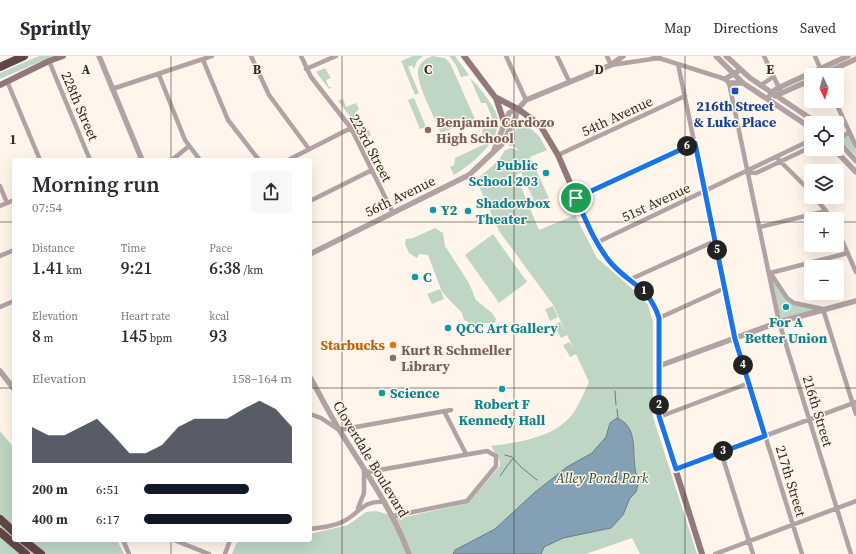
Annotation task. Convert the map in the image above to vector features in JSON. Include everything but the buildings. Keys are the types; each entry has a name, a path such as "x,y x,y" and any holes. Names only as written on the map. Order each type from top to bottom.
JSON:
{"highway":[{"path":"0,67 24,56"},
{"path":"0,519 12,530"},
{"path":"0,532 26,554"},
{"path":"26,542 41,554"}],"main road":[{"path":"0,85 49,61 63,56"},
{"path":"464,56 495,97 505,125"},
{"path":"495,97 518,109 540,126 558,155 596,243 612,264 649,296 659,318 659,416 702,554"}],"street":[{"path":"99,56 141,158"},
{"path":"112,89 159,75 212,56"},
{"path":"251,56 269,95 309,150"},
{"name":"223rd Street","path":"300,56 306,69 351,128 393,213"},
{"path":"306,69 336,56"},
{"path":"506,56 526,100"},
{"path":"557,56 568,81"},
{"path":"607,56 611,65 656,57 727,81 743,84"},
{"name":"56th Avenue","path":"312,253 464,178 484,162 502,144 508,136 518,109 526,100 568,81 611,65 622,56"},
{"path":"716,56 743,84 804,123"},
{"path":"726,56 740,70 772,92 779,92 804,83"},
{"path":"764,56 779,92 808,116"},
{"path":"815,56 820,68"},
{"path":"830,68 848,56"},
{"path":"834,68 856,59"},
{"path":"203,60 228,120 257,158"},
{"name":"228th Street","path":"49,61 89,158"},
{"name":"217th Street","path":"678,64 735,339 802,554"},
{"path":"727,81 733,74 740,70"},
{"path":"159,75 189,146 198,158"},
{"path":"761,85 773,77"},
{"path":"7,81 39,158"},
{"name":"216th Street","path":"727,81 732,92 779,322 851,554"},
{"path":"768,100 779,92 804,81"},
{"path":"768,100 772,92"},
{"name":"54th Avenue","path":"558,155 685,96"},
{"path":"838,108 856,146"},
{"name":"56th Avenue","path":"494,151 510,112 518,109"},
{"path":"292,158 351,128"},
{"path":"844,136 850,132"},
{"path":"576,198 695,143"},
{"name":"51st Avenue","path":"596,243 748,172 754,166 804,143"},
{"path":"174,158 189,146"},
{"path":"844,148 856,161"},
{"name":"51st Avenue","path":"748,172 756,173 804,150"},
{"path":"776,156 804,185"},
{"path":"841,156 856,172"},
{"path":"312,200 372,170"},
{"path":"0,186 7,203"},
{"path":"0,206 12,201"},
{"path":"760,227 826,211 820,204"},
{"path":"631,279 715,241"},
{"path":"844,244 856,272"},
{"path":"0,256 12,251"},
{"path":"770,273 848,253"},
{"name":"216th Street","path":"770,273 787,298 794,303 823,309"},
{"path":"659,318 725,288"},
{"path":"660,366 779,322 856,301"},
{"path":"0,307 12,302"},
{"path":"823,309 854,402 856,414"},
{"path":"0,370 12,385"},
{"name":"Cloverdale Boulevard","path":"312,381 328,410 368,472 393,516 410,554"},
{"path":"659,416 749,383"},
{"path":"676,469 854,402"},
{"path":"321,418 328,410"},
{"path":"312,415 321,418 340,430 451,410"},
{"path":"444,411 466,454"},
{"path":"368,472 487,451 496,456 497,464 467,500 393,516"},
{"path":"721,452 753,554"},
{"path":"358,509 364,493 364,467"},
{"path":"715,554 856,501"},
{"path":"312,528 338,524 365,504 384,502"},
{"path":"124,542 129,554"},
{"path":"179,542 209,554"},
{"path":"225,554 229,542"}],"green space":[{"path":"39,56 53,56 0,79 0,73"},
{"path":"413,56 423,56 417,61 414,69 412,65 408,67 419,93 415,95 401,61"},
{"path":"432,56 445,58 450,63 475,119 441,133 423,93 418,77 418,71 421,64"},
{"path":"449,56 455,56 469,75 461,77 456,65"},
{"path":"325,68 331,78 326,80 329,87 332,87 329,89 316,72"},
{"path":"470,78 491,103 498,119 497,128 494,136 483,152 454,175 450,167 454,165 455,158 485,144 482,136 483,126 493,120 486,103 481,103"},
{"path":"414,98 426,127 420,129 408,100"},
{"path":"343,99 346,107 356,103 359,109 355,113 364,132 369,130 371,135 363,139 355,122 338,101"},
{"name":"Alley Pond Park","path":"521,120 539,136 547,150 530,157 549,198 535,203 521,172 516,175 539,230 575,215 597,258 637,293 648,305 653,322 653,417 697,554 640,554 632,538 586,554 232,554 237,542 312,542 312,534 348,525 366,512 376,511 401,518 468,503 500,466 500,461 491,446 513,443 547,433 566,421 574,412 589,382 576,354 570,357 563,345 569,342 573,347 567,335 561,338 554,325 560,322 565,331 554,306 499,231 476,180 499,160 505,150 511,148 519,151 514,146 508,146"},
{"path":"849,134 856,150 856,156 844,143 844,138"},
{"path":"435,228 443,233 445,246 469,283 476,300 492,313 496,319 495,323 485,323 477,329 472,324 464,320 462,313 442,292 428,255 419,254 417,258 409,253 405,244 406,239 413,238"},
{"path":"493,234 527,282 499,303 465,255"},
{"path":"770,273 783,293 794,303 823,309 779,322"},
{"path":"440,289 444,299 432,304 427,294"},
{"path":"553,306 558,317 550,321 545,309"},
{"path":"0,431 12,446 12,542 118,542 124,554 0,554"}],"water":[{"path":"617,418 625,423 630,430 634,446 636,473 639,481 636,492 630,498 623,515 611,528 563,538 544,547 541,554 453,554 455,550 495,529 534,493 567,467 592,453 606,437 610,423"}],"waterway":[{"path":"615,391 616,405"},
{"path":"617,409 618,418"},
{"path":"505,455 512,457"},
{"path":"500,476 513,458 521,467 537,480"}],"place":[{"name":"216th Street & Luke Place","path":"735,91"},
{"name":"Benjamin Cardozo High School","path":"428,130"},
{"name":"Public School 203","path":"546,173"},
{"name":"Y2","path":"433,210"},
{"name":"Shadowbox Theater","path":"468,211"},
{"name":"C","path":"415,277"},
{"name":"For A Better Union","path":"786,307"},
{"name":"QCC Art Gallery","path":"448,328"},
{"name":"Starbucks","path":"393,345"},
{"name":"Kurt R Schmeller Library","path":"393,358"},
{"name":"Robert F Kennedy Hall","path":"502,389"},
{"name":"Science","path":"382,393"}],"route":[{"path":"695,143 735,339 765,436 676,469 659,416 659,318 655,306 649,296 612,264 596,243 576,198 695,143"}]}
